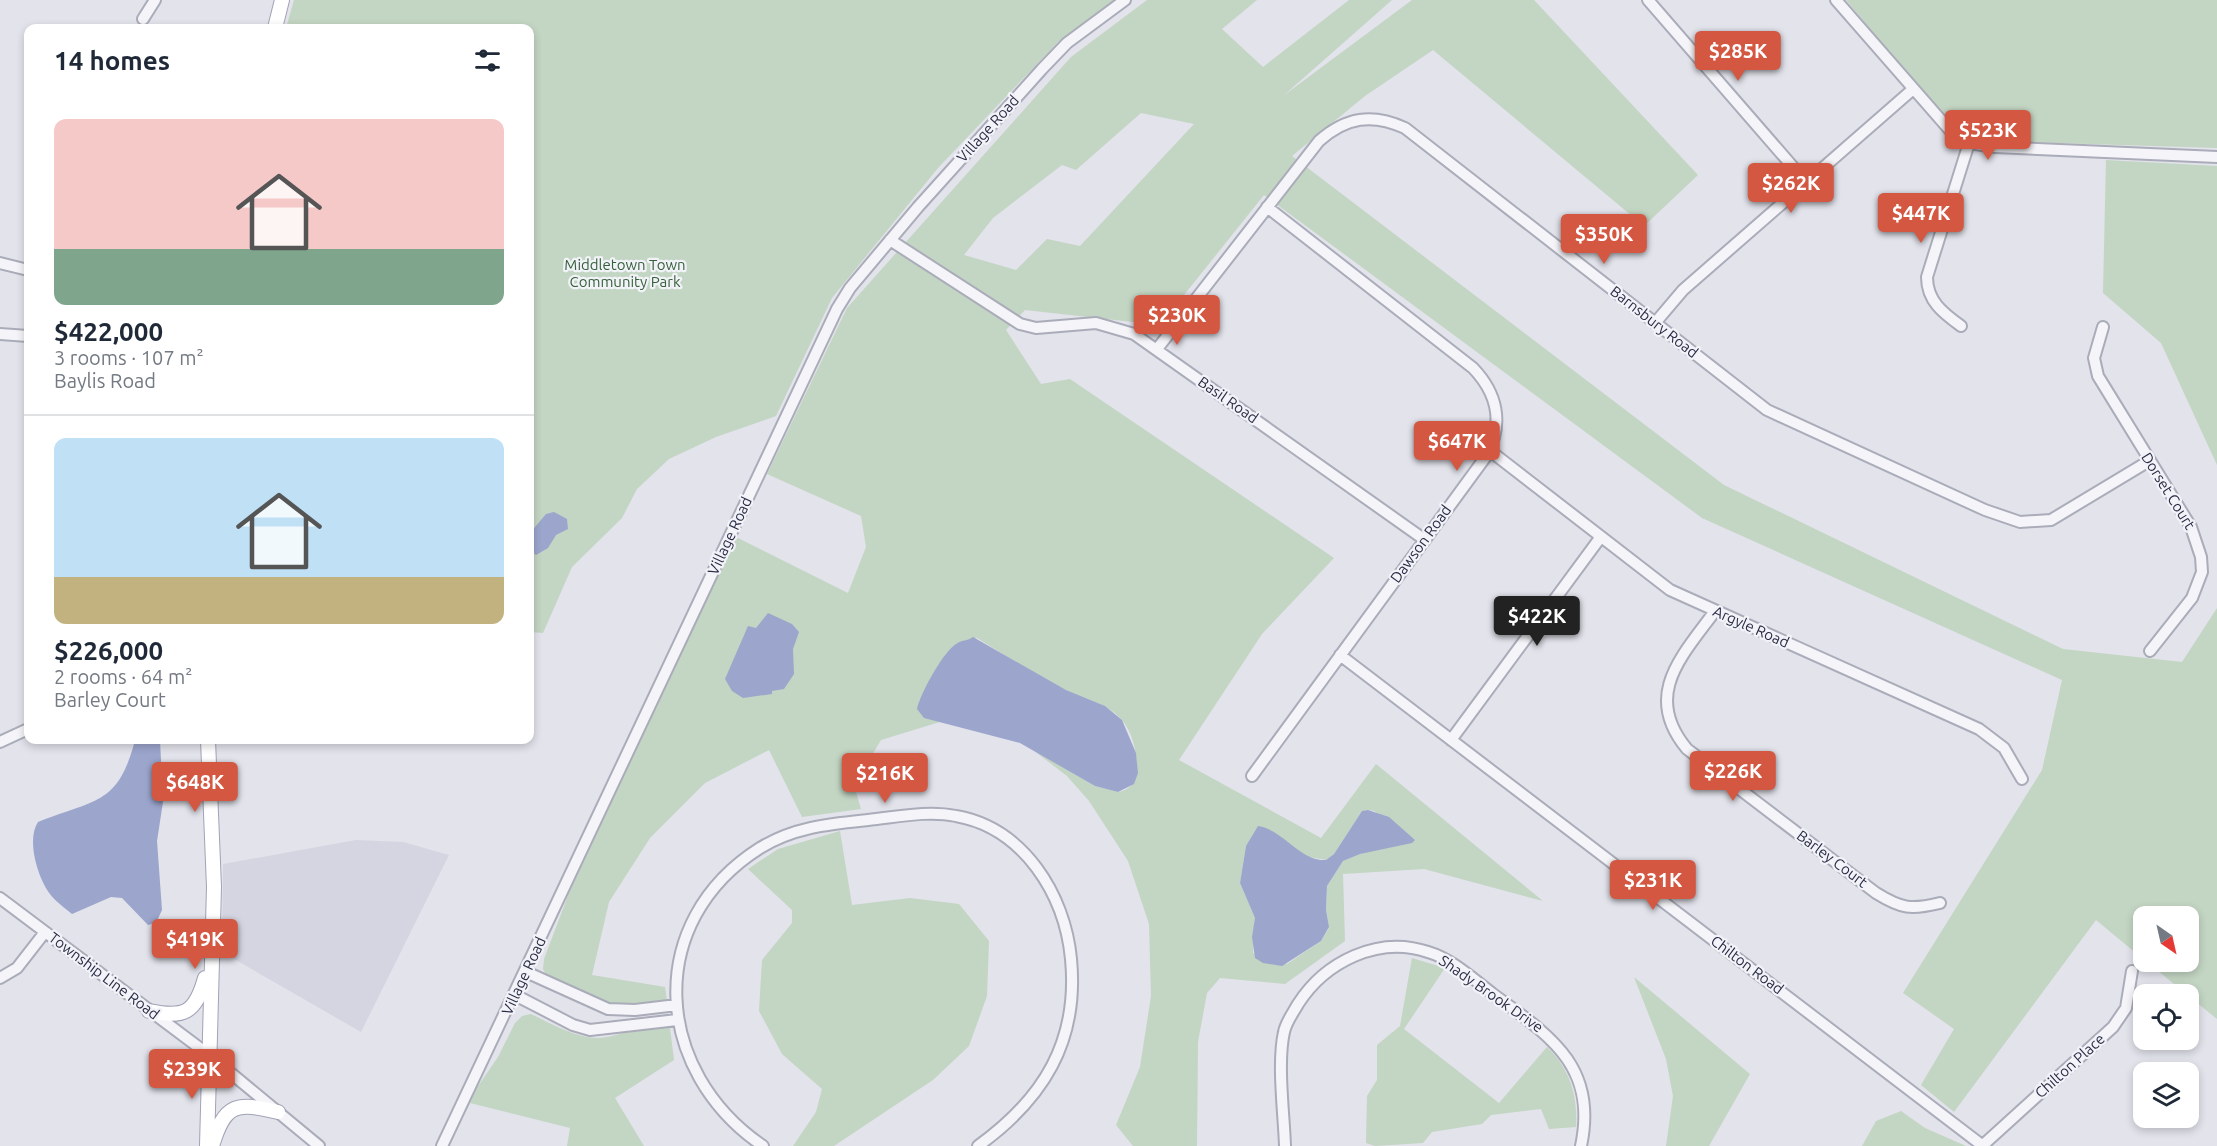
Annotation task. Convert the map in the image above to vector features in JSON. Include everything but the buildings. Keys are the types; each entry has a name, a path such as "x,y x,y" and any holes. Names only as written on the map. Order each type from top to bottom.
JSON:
{"main road":[{"path":"275,24 282,0"},
{"path":"207,1146 214,887 208,744"},
{"path":"149,1011 174,1016 189,1008 201,994 211,956"},
{"path":"212,1146 222,1118 228,1112 248,1105 278,1112"}],"street":[{"path":"143,19 155,0"},
{"name":"Village Road","path":"442,1146 526,972 826,329 850,288 890,240 1067,43 1125,0"},
{"path":"1648,0 1806,182"},
{"path":"1836,0 1912,90 1954,135 1969,143 1995,147 2217,157"},
{"path":"1655,323 1683,290 1912,90"},
{"name":"Barnsbury Road","path":"1157,349 1319,141 1332,130 1350,121 1366,118 1392,122 1405,128 1774,414 1985,510 2020,522 2037,523 2062,516 2149,461"},
{"path":"1961,326 1936,305 1928,290 1927,277 1969,143"},
{"name":"Dawson Road","path":"1252,776 1489,450 1497,416 1491,392 1484,379 1473,368 1267,207"},
{"name":"Basil Road","path":"890,240 1020,324 1036,328 1076,323 1103,324 1134,334 1425,540"},
{"path":"0,263 24,269"},
{"name":"Dorset Court","path":"2103,327 2094,358 2098,376 2195,534 2202,563 2198,587 2192,598 2150,651"},
{"path":"0,334 24,336"},
{"name":"Argyle Road","path":"1489,450 1670,590 1979,729 2004,748 2022,779"},
{"path":"1451,740 1600,538"},
{"name":"Barley Court","path":"1715,610 1678,660 1667,687 1667,713 1678,738 1687,749 1876,893 1910,909 1940,903"},
{"name":"Chilton Road","path":"1340,655 1982,1146"},
{"path":"0,742 24,731"},
{"path":"763,1146 727,1118 712,1100 688,1058 677,1020 677,1005 683,951 693,920 706,899 728,875 760,848 790,832 815,826 931,813 958,816 987,827 1014,843 1036,865 1056,896 1069,935 1072,972 1071,1008 1062,1046 1045,1082 1022,1110 978,1146"},
{"name":"Township Line Road","path":"0,898 208,1055 319,1146"},
{"path":"0,978 17,968 45,932"},
{"name":"Shady Brook Drive","path":"1285,1146 1282,1053 1284,1032 1290,1017 1320,977 1345,960 1373,950 1400,947 1428,951 1451,963 1549,1035 1573,1066 1584,1097 1586,1124 1581,1146"},
{"name":"Chilton Place","path":"1982,1146 2113,1028 2126,1008 2132,970"},
{"path":"526,972 608,1010 635,1011 677,1005"},
{"path":"515,995 573,1025 590,1030 677,1020"}],"shaded area":[{"path":"356,840 403,842 449,855 361,1032 222,952 223,864"}],"green space":[{"name":"Middletown Town Community Park","path":"294,0 1114,0 1058,42 938,168 832,298 776,416 716,437 669,459 637,489 622,518 572,567 543,633 534,632 534,24 287,24"},
{"path":"1147,0 1257,0 1222,29 1263,67 1349,0 1392,0 1283,96 1412,0 1534,0 1698,175 1644,226 1433,50 1365,96 1292,156 1724,485 2063,649 2182,662 2217,608 2217,1019 2199,1004 2199,984 2174,984 2159,972 2199,972 2199,906 2133,906 2133,951 2096,920 1954,1112 1921,1085 1954,1029 1903,993 2042,770 2062,680 1702,518 1264,195 1160,325 1025,310 1006,330 1041,384 1070,379 1334,558 1262,634 1179,760 1321,838 1376,764 1543,901 1424,869 1343,874 1345,941 1285,984 1220,978 1207,993 1198,1042 1197,1146 1133,1146 1116,1125 1140,1067 1151,996 1149,924 1128,861 1089,801 1067,776 1033,750 1095,786 1118,792 1129,787 1136,778 1137,763 1134,743 1125,724 1109,709 1045,679 977,638 945,656 919,701 936,721 943,721 881,740 854,785 861,809 802,817 769,750 705,783 650,838 609,902 592,975 665,987 667,1001 635,1006 605,1003 547,977 543,969 544,959 569,893 736,537 848,593 866,547 861,516 767,474 847,308 1071,57","holes":["1141,113 1194,124 1080,246 1047,239 1016,270 964,255 993,218 1062,165 1076,170","1362,811 1374,811 1415,840 1359,854 1343,861 1327,886 1326,910 1329,928 1321,941 1287,964 1253,953 1255,918 1240,883 1246,846 1326,860 1334,854"]},
{"path":"1846,0 2217,0 2217,148 1995,141 1959,131 1938,110"},
{"path":"2106,160 2217,166 2217,465 2161,343 2103,293"},
{"path":"840,831 852,905 910,898 959,904 989,941 987,996 969,1046 933,1080 834,1146 793,1146 816,1112 822,1089 782,1054 759,1011 762,960 792,923 792,910 748,869 778,849"},
{"path":"1412,958 1445,968 1404,1029 1499,1103 1547,1047 1562,1064 1571,1084 1576,1105 1576,1127 1549,1129 1541,1109 1491,1115 1482,1124 1432,1132 1423,1143 1375,1146 1366,1143 1367,1096 1377,1080 1377,1045 1400,1026"},
{"path":"1634,977 1750,1074 1709,1146 1666,1146 1673,1096 1666,1059"},
{"path":"531,1014 572,1033 597,1038 652,1026 670,1028 674,1060 615,1098 644,1146 567,1146 570,1128 470,1103 476,1089 498,1057 515,1023 522,1016"},
{"path":"1901,1111 1925,1128 1966,1146 1862,1146 1876,1121"}],"water":[{"path":"554,512 567,519 568,529 556,535 548,548 536,555 534,554 534,528 546,514"},
{"path":"768,613 792,624 799,632 793,649 794,674 784,689 772,691 772,694 743,698 732,691 725,679 748,626 756,628"},
{"path":"973,637 1066,690 1105,706 1122,720 1136,753 1138,773 1134,784 1118,792 1095,786 1020,743 924,718 917,709 933,674 951,648"},
{"path":"134,744 160,744 163,802 157,841 162,910 156,923 148,925 122,898 111,897 72,914 55,900 41,879 33,848 38,822 102,797 121,777"},
{"path":"1368,810 1389,817 1415,840 1412,843 1360,854 1343,861 1327,886 1326,910 1329,927 1321,941 1282,966 1263,963 1255,958 1252,937 1255,918 1240,883 1246,846 1258,826 1276,833 1308,856 1326,860 1334,854 1362,811"}]}
